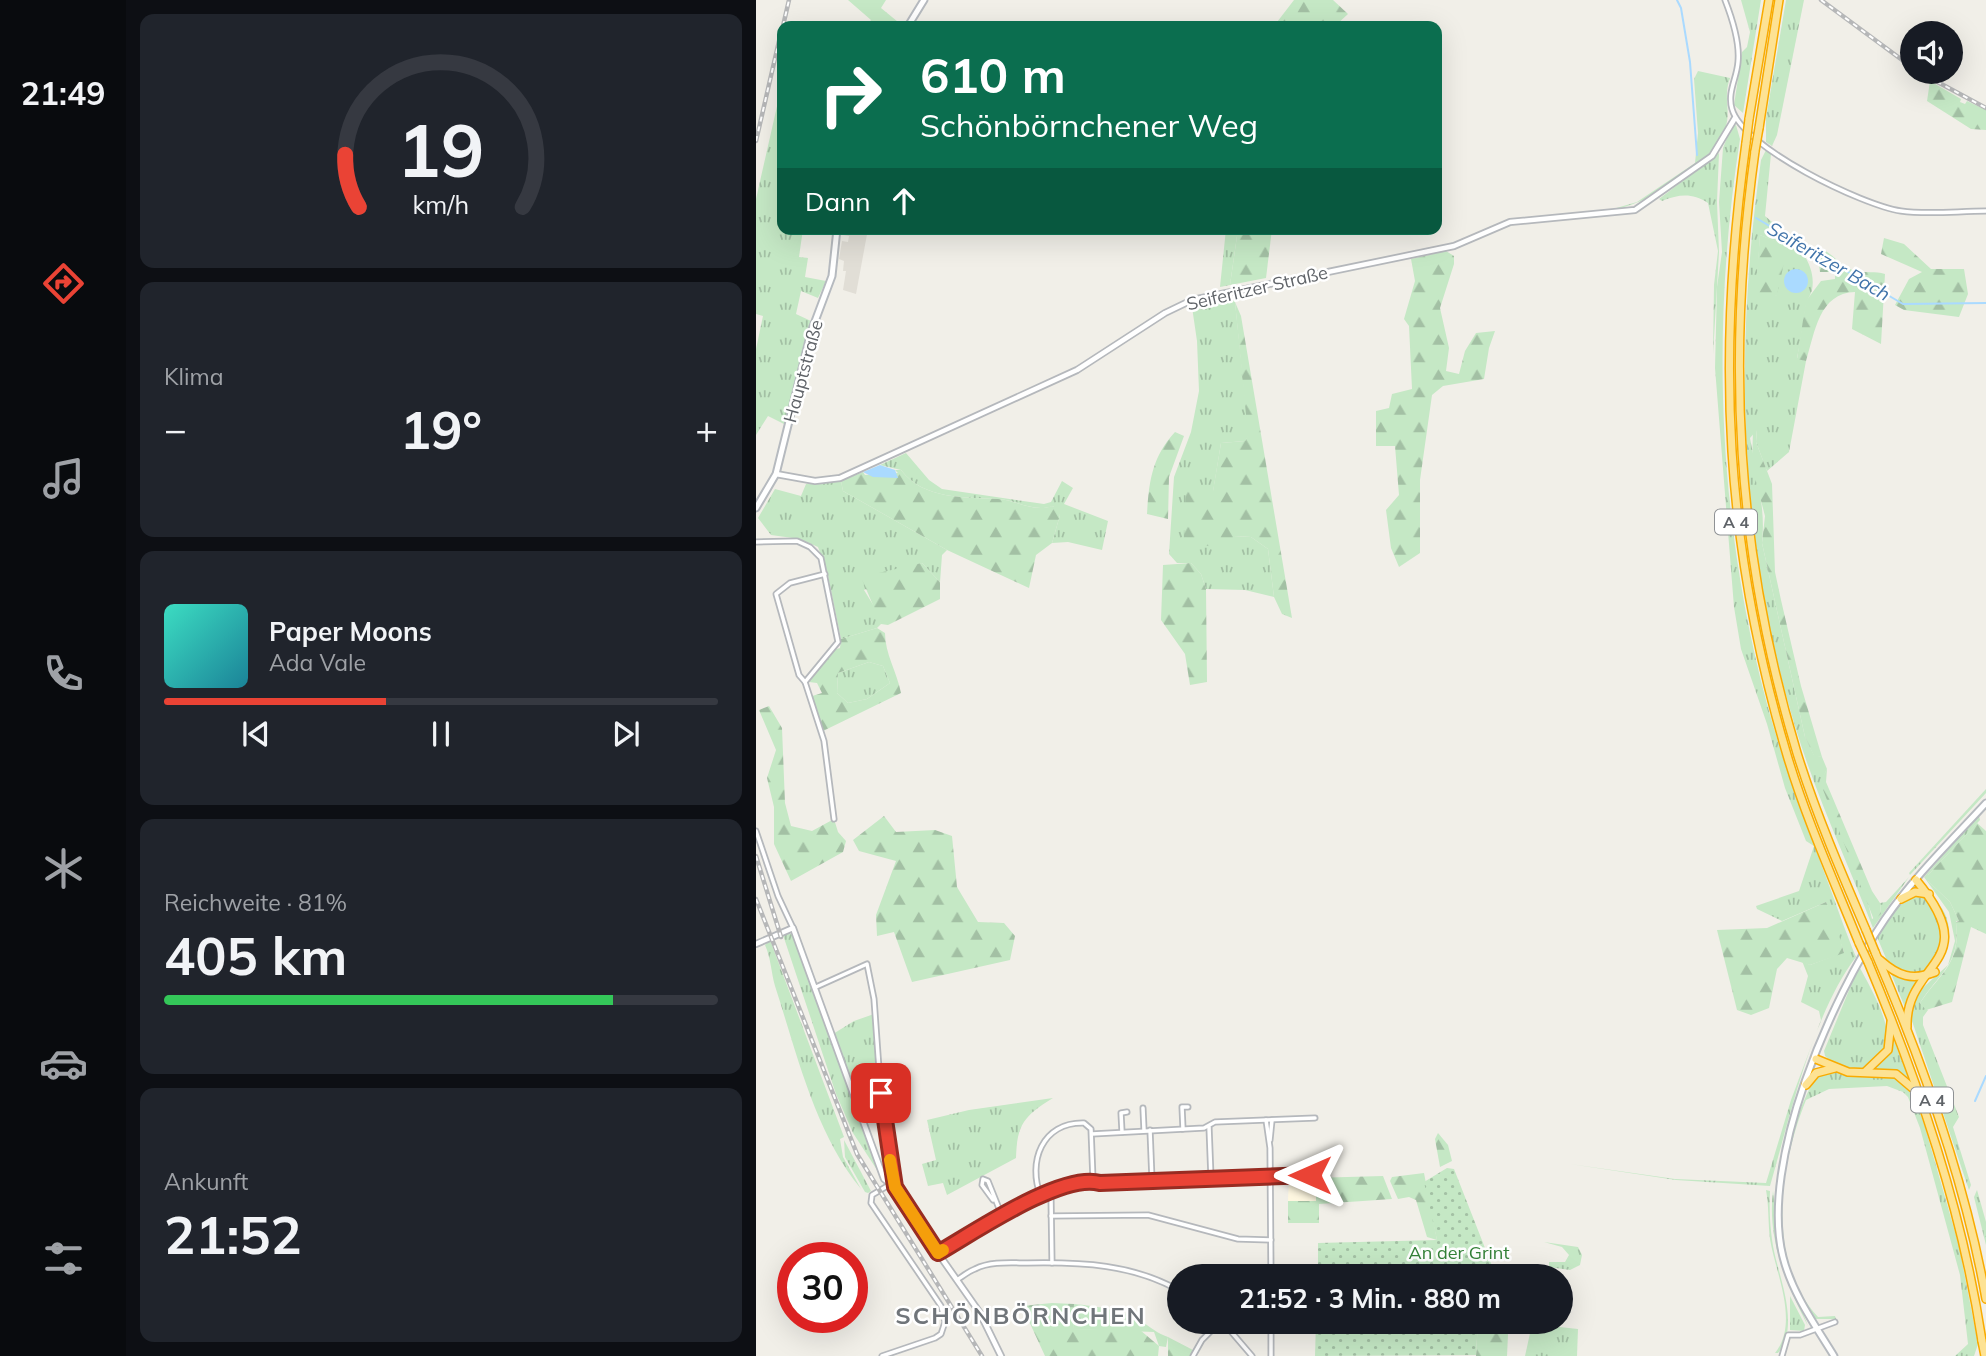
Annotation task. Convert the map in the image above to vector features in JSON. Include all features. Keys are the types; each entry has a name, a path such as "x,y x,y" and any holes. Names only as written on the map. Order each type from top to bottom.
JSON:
{"highway":[{"name":"A 4","path":"1769,0 1734,225 1727,347 1731,457 1739,546 1766,680 1788,758 1919,1094 1962,1232 1985,1356"},
{"name":"A 4","path":"1779,0 1744,228 1738,358 1741,456 1749,541 1770,653 1798,755 1820,820 1907,1031 1952,1159 1986,1299"},
{"path":"1907,1031 1908,1004 1913,994 1939,970 1949,954 1952,929 1943,906 1916,880"},
{"path":"1901,899 1915,892 1931,895"},
{"path":"1876,954 1903,976 1920,977 1939,970"},
{"path":"1865,1072 1888,1051 1891,1017"},
{"path":"1816,1059 1835,1068 1896,1074 1919,1094"},
{"path":"1806,1085 1816,1073 1835,1068"}],"main road":[{"path":"911,21 924,0"},
{"name":"Hauptstraße","path":"756,508 776,474 811,332 832,276 836,235"},
{"path":"1834,1356 1791,1281 1783,1259 1777,1213 1783,1157 1806,1085 1852,974 1901,899 1986,803"}],"street":[{"path":"1725,0 1738,53 1730,99 1735,118 1762,144 1851,196 1900,211 1986,211"},
{"name":"Seiferitzer Straße","path":"776,474 815,481 840,478 1077,370 1165,313 1192,300 1454,246 1510,222 1635,210 1712,156 1735,118"},
{"path":"756,542 787,540 810,547 821,558 838,642 805,682"},
{"path":"825,574 790,583 776,594 799,675 805,682 824,741 833,817"},
{"path":"756,831 778,896 816,987 860,1121 879,1164 980,1313 1001,1356"},
{"path":"756,944 793,928"},
{"path":"816,987 867,964 874,999 882,1111 892,1186"},
{"path":"1183,1129 1181,1107 1188,1107"},
{"path":"1143,1108 1144,1130"},
{"path":"1122,1132 1121,1112 1127,1112"},
{"path":"1092,1134 1209,1127 1216,1122 1315,1118"},
{"path":"1269,1120 1271,1264"},
{"path":"1041,1197 1034,1167 1038,1151 1047,1137 1061,1127 1079,1123 1088,1126 1092,1134 1093,1180"},
{"path":"1209,1127 1211,1178"},
{"path":"1150,1130 1152,1181"},
{"path":"879,1164 890,1161"},
{"path":"938,1253 1002,1216 1068,1185 1093,1180 1100,1183 1310,1175"},
{"path":"993,1200 988,1181 983,1180 982,1185 1002,1216"},
{"path":"882,1356 935,1338 941,1334 944,1322 935,1296 871,1203 872,1195 892,1186"},
{"path":"1051,1198 1052,1263"},
{"path":"1051,1216 1148,1215 1238,1239 1271,1240"},
{"path":"957,1280 976,1268 992,1264 1052,1263 1106,1266 1137,1272 1167,1283"},
{"path":"1782,1356 1788,1335 1800,1335 1835,1322"},
{"path":"1193,1356 1208,1334"},
{"path":"1233,1334 1252,1356"},
{"path":"1271,1334 1271,1356"},
{"path":"1979,1356 1986,1350"}],"shaded area":[{"path":"843,235 867,235 856,294 843,290 846,271 843,271 844,261 839,259 842,241 848,242 849,236"},
{"path":"1289,1177 1311,1178 1316,1182 1316,1201 1288,1201"}],"green space":[{"path":"848,0 886,0 881,8 897,21 871,20"},
{"path":"1294,0 1333,0 1348,14 1340,21 1278,21"},
{"path":"1741,0 1761,0 1743,113 1734,105 1742,52 1747,47 1750,32"},
{"path":"1786,0 1804,0 1777,135 1772,146 1766,142 1766,118"},
{"path":"1698,71 1730,78 1726,126 1719,141 1708,155 1676,182 1640,202 1606,211 1637,202 1695,163 1698,133 1694,79"},
{"path":"1930,84 1935,84 1961,99 1960,102 1965,104 1967,101 1986,110 1986,130 1971,129 1927,101"},
{"path":"777,106 777,235 802,235 799,257 808,258 805,277 826,281 818,298 801,291 796,314 811,321 786,425 768,416 756,435 756,349 763,316 756,314 756,199"},
{"path":"1736,125 1740,139 1725,280 1723,350 1729,493 1738,563 1750,634 1773,725 1800,807 1856,957 1840,981 1815,1037 1794,1099 1770,1186 1676,1180 1570,1164 1675,1179 1766,1183 1791,1100 1821,1020 1819,1011 1801,1002 1808,976 1802,961 1810,965 1844,952 1826,902 1782,921 1756,906 1799,891 1814,846 1806,841 1785,788 1767,724 1741,649 1734,607 1715,368 1717,287 1722,252 1719,202 1723,148 1731,127"},
{"path":"1766,150 1771,154 1765,216 1799,248 1813,278 1797,358 1806,361 1789,452 1767,471 1756,442 1757,430 1750,438 1762,504 1762,543 1805,737 1814,755 1822,757 1827,769 1821,782 1867,899 1872,919 1881,914 1880,903 1886,902 1909,877 1873,928 1803,752 1776,656 1762,585 1746,444 1745,374 1752,232 1761,160","holes":["1760,235 1774,241 1777,295 1756,298"]},
{"path":"1719,153 1719,252 1713,355 1714,285 1718,251 1708,203 1697,197 1686,196 1662,201 1659,199"},
{"path":"1225,235 1237,235 1230,285 1220,287"},
{"path":"1237,235 1271,235 1266,278 1230,285"},
{"path":"1760,235 1785,245 1787,249 1777,295 1763,301 1755,298"},
{"path":"1884,238 1904,244 1931,269 1964,269 1968,294 1959,317 1904,310 1895,305 1909,279 1922,272 1881,254"},
{"path":"1823,250 1851,269 1885,274 1881,344 1852,329 1855,292 1843,294 1833,299 1820,316 1806,361 1797,359 1806,301 1821,281 1835,279 1835,272 1820,272 1817,253"},
{"path":"1446,251 1454,256 1454,264 1440,308 1449,348 1446,371 1459,374 1465,351 1476,333 1495,331 1484,379 1443,386 1432,395 1420,480 1420,553 1399,567 1391,548 1386,510 1399,495 1395,446 1376,446 1376,411 1389,408 1392,394 1412,389 1409,326 1404,319 1415,281 1411,259"},
{"path":"1227,294 1235,302 1249,435 1245,441 1221,443 1213,492 1234,536 1251,537 1268,549 1274,597 1245,590 1206,589 1201,574 1191,563 1177,563 1169,554 1174,477 1191,432 1199,391 1197,341 1192,307 1196,301"},
{"path":"1235,302 1241,316 1292,618 1282,614 1274,597 1268,549 1251,537 1234,536 1225,548 1208,546 1184,537 1186,488 1213,491 1221,443 1245,441 1248,435"},
{"path":"1753,429 1757,429 1756,442 1772,484 1775,572 1801,686 1822,757 1814,756 1805,737 1762,543 1765,516 1752,466"},
{"path":"1175,432 1184,436 1169,477 1168,519 1147,514 1153,470 1161,451"},
{"path":"906,453 929,480 942,489 1044,504 1051,502 1062,481 1073,488 1064,504 1108,521 1102,550 1068,542 1052,543 1060,515 1053,506 1039,508 1005,500 945,495 921,487 901,470 880,465"},
{"path":"895,470 901,470 921,487 945,495 1005,500 1038,508 1058,508 1060,515 1052,543 1036,555 1029,588 947,550 843,491 841,481 863,472 865,475 898,473"},
{"path":"841,481 843,491 947,550 942,555 940,582 922,563 864,590 880,616 881,624 877,628 841,639 827,571 818,547 800,539 771,535 758,518 775,489 801,496 806,484"},
{"path":"922,563 940,582 940,599 888,625 881,624 861,577"},
{"path":"1191,563 1201,574 1206,589 1207,682 1190,685 1185,654 1161,620 1163,565"},
{"path":"877,628 885,633 901,693 823,731 809,697 822,693 817,683 809,682 833,650 840,648 841,639","holes":["869,662 883,666 890,683 867,699 848,703 837,693 838,673"]},
{"path":"869,662 883,666 890,683 867,699 848,703 837,693 838,673"},
{"path":"769,706 782,728 785,803 791,826 812,831 834,819 838,832 846,841 843,852 791,881 774,844 774,807 767,778 776,750 759,710"},
{"path":"1827,769 1826,782 1872,891 1880,903 1881,914 1874,920 1820,782"},
{"path":"1986,789 1986,793 1910,875 1909,873"},
{"path":"1985,808 1979,816 1980,820 1928,875 1928,881 1950,902 1959,921 1956,921 1957,936 1952,958 1947,967 1920,1003 1928,1010 1923,1017 1923,1025 1959,1117 1953,1127 1971,1185 1969,1190 1909,1012 1916,994 1948,965 1955,941 1949,912 1924,877"},
{"path":"884,816 896,832 935,830 952,836 957,887 978,922 1004,923 1015,936 1010,960 912,982 894,932 877,936 876,915 896,861 859,851 853,840"},
{"path":"1977,823 1986,831 1986,934 1971,927 1952,1002 1926,1010 1920,1003 1948,967 1955,948 1956,922 1959,921 1950,902 1928,881 1928,875"},
{"path":"1915,894 1931,898 1945,913 1948,945 1945,955 1932,971 1905,975 1888,963 1877,937 1898,907"},
{"path":"1826,902 1835,921 1844,953 1810,965 1787,958 1777,969 1769,1008 1751,1015 1737,1010 1717,930 1767,928"},
{"path":"783,935 793,935 879,1173 853,1133 836,1094"},
{"path":"770,940 844,1137 840,1139 843,1157 861,1189 831,1143 809,1092 775,986 765,945"},
{"path":"1859,966 1879,1005 1887,1035 1886,1048 1879,1059 1866,1067 1856,1068 1834,1062 1825,1056 1824,1051"},
{"path":"1890,971 1922,979 1908,999 1906,1010"},
{"path":"874,1014 881,1088 852,1095 833,1034 854,1021"},
{"path":"1893,1038 1909,1079 1889,1070 1873,1071 1889,1053"},
{"path":"1830,1070 1856,1077 1892,1074 1913,1093 1959,1246 1978,1344 1974,1356 1955,1356 1968,1344 1960,1275 1920,1128 1908,1097 1903,1092 1887,1086 1829,1089 1806,1100 1789,1153 1784,1182 1784,1240 1790,1268 1801,1294 1818,1317 1835,1316 1836,1319 1815,1319 1798,1292 1787,1262 1782,1232 1780,1201 1783,1169 1790,1138 1814,1080 1819,1074"},
{"path":"1053,1098 1035,1110 1024,1122 1018,1137 1016,1158 947,1195 943,1183 928,1186 922,1164 936,1160 927,1120 969,1110"},
{"path":"1438,1133 1448,1145 1452,1161 1440,1167 1435,1139"},
{"path":"844,1140 871,1191 868,1193 845,1157"},
{"name":"An der Grint","path":"1447,1168 1454,1169 1491,1264 1318,1264 1318,1243 1437,1240 1424,1182"},
{"path":"1424,1173 1437,1240 1427,1237 1416,1200 1409,1197 1398,1199 1390,1181 1392,1177"},
{"path":"1383,1176 1392,1199 1319,1204 1319,1223 1288,1223 1288,1201 1316,1201 1316,1182 1311,1178"},
{"path":"1766,1190 1770,1191 1772,1239 1788,1315 1785,1342 1778,1353 1775,1353 1782,1341 1786,1312 1770,1239"},
{"path":"1977,1190 1986,1222 1986,1245 1974,1197"},
{"path":"1773,1191 1781,1256 1808,1326 1780,1261 1773,1226"},
{"path":"1544,1242 1578,1247 1582,1255 1580,1265 1573,1268 1573,1264 1549,1264 1565,1262 1569,1255 1562,1247"},
{"path":"1790,1296 1805,1325 1804,1331 1790,1330"},
{"path":"1074,1304 1110,1309 1137,1319 1168,1337 1166,1347 1159,1346 1154,1332 1073,1329"},
{"path":"1074,1304 1073,1329 1140,1330 1159,1346 1158,1356 1045,1356 1022,1306"},
{"path":"1086,1316 1106,1316 1105,1326 1085,1325"},
{"path":"1573,1328 1578,1329 1577,1356 1525,1356 1530,1334 1573,1334"},
{"path":"1316,1334 1477,1334 1476,1355 1315,1356"},
{"path":"1477,1334 1508,1334 1507,1356 1476,1356"},
{"path":"1168,1337 1193,1350 1190,1356 1168,1356"}],"water":[{"path":"1791,269 1801,269 1808,276 1808,286 1801,293 1791,293 1784,286 1784,276"},
{"path":"880,465 895,470 898,478 873,477 863,472"}],"waterway":[{"name":"Seiferitzer Bach","path":"1677,0 1681,8 1690,62 1697,155"},
{"name":"Seiferitzer Bach","path":"1756,218 1903,304 1986,303"},
{"path":"1975,1101 1986,1076"}],"railway":[{"path":"784,21 789,0"},
{"path":"1821,0 1900,58"},
{"path":"756,141 777,50"},
{"path":"1941,84 1986,108"},
{"path":"756,856 781,937"},
{"path":"756,899 857,1154 982,1356"}],"slow traffic":[{"path":"890,1160 896,1180 895,1187 901,1192 929,1242 938,1253 943,1250"}],"district":[{"name":"SCHÖNBÖRNCHEN","path":"1021,1315"}],"route":[{"path":"881,1093 886,1142 896,1180 895,1187 901,1192 913,1217 938,1253 1002,1216 1068,1185 1093,1180 1100,1183 1310,1175"}]}
